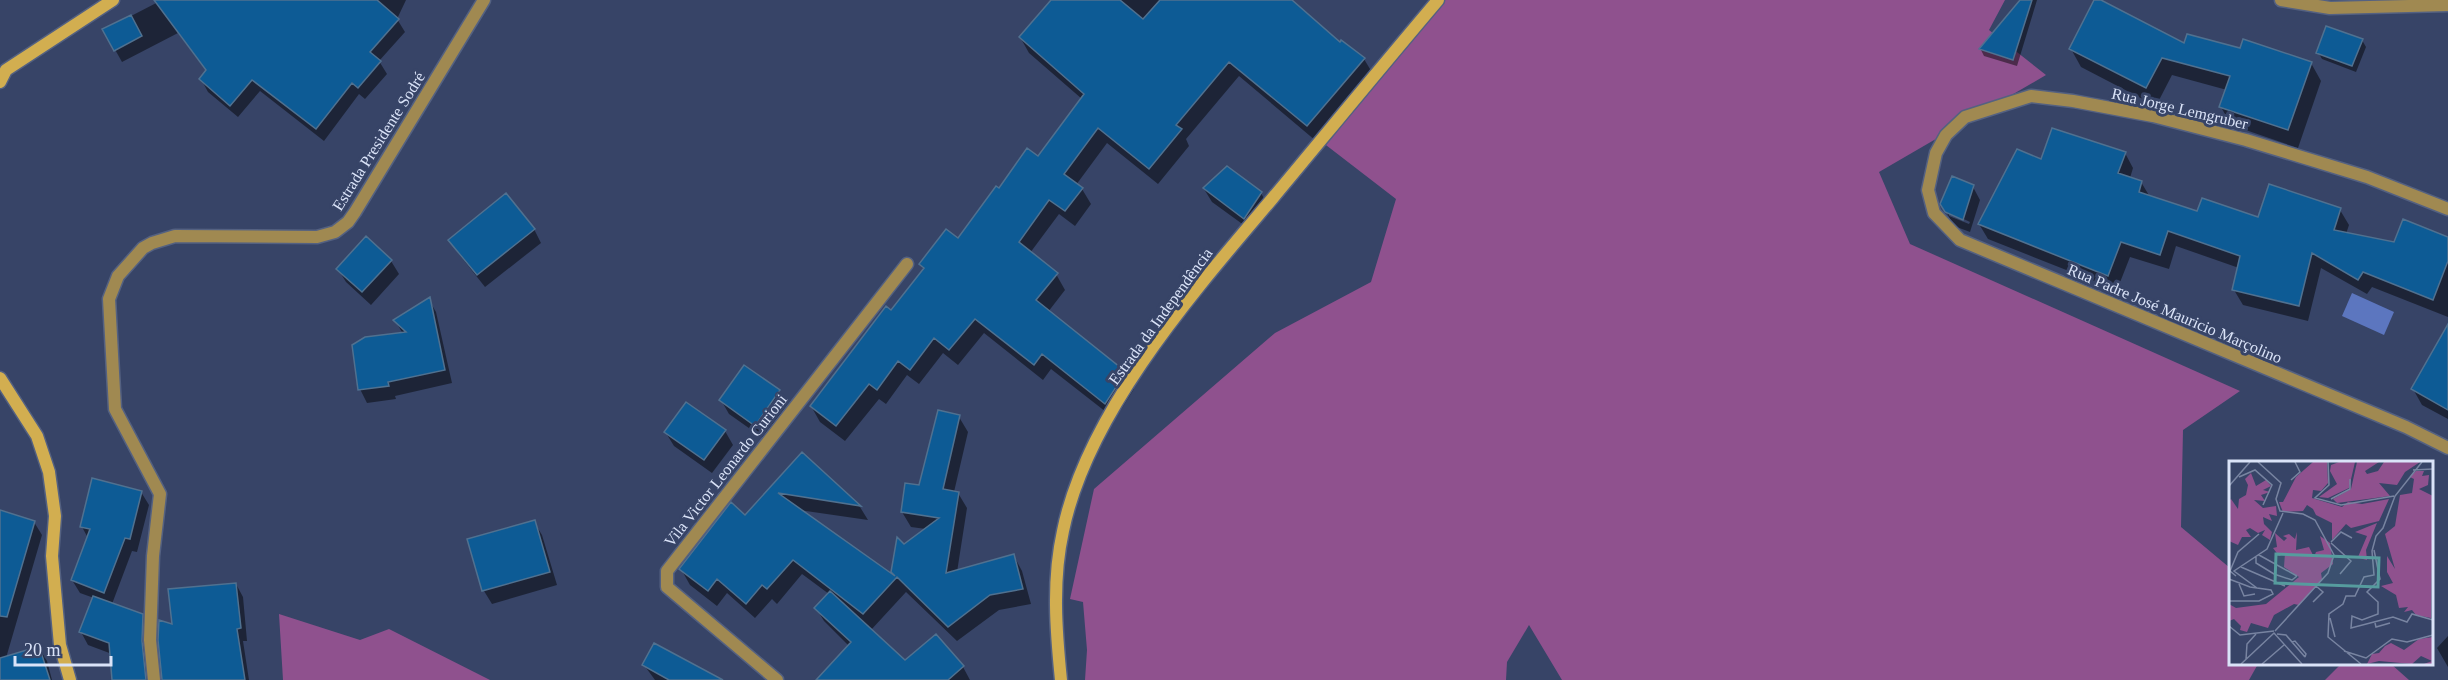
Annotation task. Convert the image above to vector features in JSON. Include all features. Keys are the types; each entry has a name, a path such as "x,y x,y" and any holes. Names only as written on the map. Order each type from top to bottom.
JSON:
{"street":[{"path":"0,82 6,70 113,0"},
{"name":"Estrada Presidente Sodré","path":"154,680 150,640 152,577 160,494 115,410 109,298 118,276 143,248 162,239 188,236 317,237 335,232 342,227 355,212 389,159 415,111 484,0"},
{"name":"Estrada da Independência","path":"1061,680 1056,629 1057,574 1063,531 1072,497 1107,418 1197,288 1438,0"},
{"path":"2281,0 2330,8 2448,6"},
{"name":"Rua Jorge Lemgruber","path":"1931,174 1936,153 1946,135 1965,117 2031,96 2073,101 2153,116 2246,140 2367,177 2448,209"},
{"name":"Rua Padre José Mauricio Marçolino","path":"1931,174 1928,190 1934,213 1960,240 2406,427 2448,448"},
{"name":"Vila Victor Leonardo Curioni","path":"777,680 667,587 667,571 907,264"},
{"path":"0,378 37,436 50,472 56,516 52,556 60,645 70,680"}],"shaded area":[{"path":"1444,0 2005,0 1989,30 2046,75 1879,172 1910,244 2240,391 2183,430 2181,527 2229,567 2229,665 2257,665 2249,680 1562,680 1529,625 1507,662 1506,680 1085,680 1087,650 1083,602 1070,599 1094,489 1275,333 1371,282 1396,199 1322,142"},
{"path":"279,614 360,640 389,629 490,680 283,680"},
{"path":"2340,665 2392,665 2409,680 2325,680"}],"water":[{"path":"2352,293 2394,312 2384,335 2342,316"}],"building":[{"path":"154,0 377,0 399,19 370,52 381,61 358,88 352,83 316,129 252,80 230,106 199,79 206,70"},
{"path":"1051,0 1120,0 1143,19 1160,0 1292,0 1340,42 1341,40 1365,58 1307,126 1229,62 1176,125 1182,129 1149,169 1098,128 1064,174 1083,188 1065,211 1049,200 1019,242 1058,273 1036,300 1126,372 1105,404 1042,354 1034,365 975,319 949,350 934,338 910,370 898,361 877,390 869,384 836,426 810,406 886,306 891,310 924,268 919,264 946,229 958,238 996,186 999,188 1027,148 1038,156 1084,94 1019,37"},
{"path":"2020,0 2032,0 2013,60 1979,49"},
{"path":"2094,0 2101,0 2184,43 2187,34 2240,48 2243,39 2312,62 2288,130 2219,107 2230,76 2162,58 2146,88 2069,49"},
{"path":"131,15 142,36 114,51 102,29"},
{"path":"2326,26 2363,39 2352,66 2316,53"},
{"path":"2052,128 2126,152 2118,173 2142,181 2139,192 2197,211 2202,198 2258,217 2269,184 2341,208 2334,230 2394,242 2403,219 2448,237 2448,261 2433,300 2363,272 2358,280 2312,253 2299,306 2232,290 2240,256 2168,231 2160,255 2121,242 2108,276 1978,224 2017,149 2041,159"},
{"path":"1227,166 1262,192 1244,219 1203,188"},
{"path":"1952,176 1974,185 1963,220 1945,212 1940,204"},
{"path":"506,193 535,229 477,275 448,240"},
{"path":"366,236 392,260 362,292 336,269"},
{"path":"430,297 445,370 388,382 389,386 358,390 352,345 365,337 406,332 393,320"},
{"path":"2448,324 2448,410 2411,389"},
{"path":"744,365 780,390 755,426 719,400"},
{"path":"686,402 726,430 704,460 664,432"},
{"path":"938,410 960,415 943,489 959,492 946,573 1014,554 1023,589 990,595 948,627 897,577 863,614 793,560 767,589 762,585 746,604 717,579 708,591 679,569 731,502 745,515 802,452 861,506 778,493 895,576 891,572 897,537 904,544 939,518 901,512 905,483 919,485"},
{"path":"92,478 142,491 130,539 125,538 104,593 71,580 90,529 80,527"},
{"path":"0,510 35,521 7,617 0,616"},
{"path":"535,520 550,572 482,591 467,539"},
{"path":"236,583 241,628 237,629 245,680 162,680 158,640 159,620 172,624 168,589"},
{"path":"830,591 905,660 936,634 964,666 948,680 816,680 851,642 814,608"},
{"path":"93,596 143,614 142,641 146,680 112,680 109,643 79,632"},
{"path":"654,643 723,680 669,680 642,665"},
{"path":"30,649 40,649 50,680 0,680 0,658"}]}
